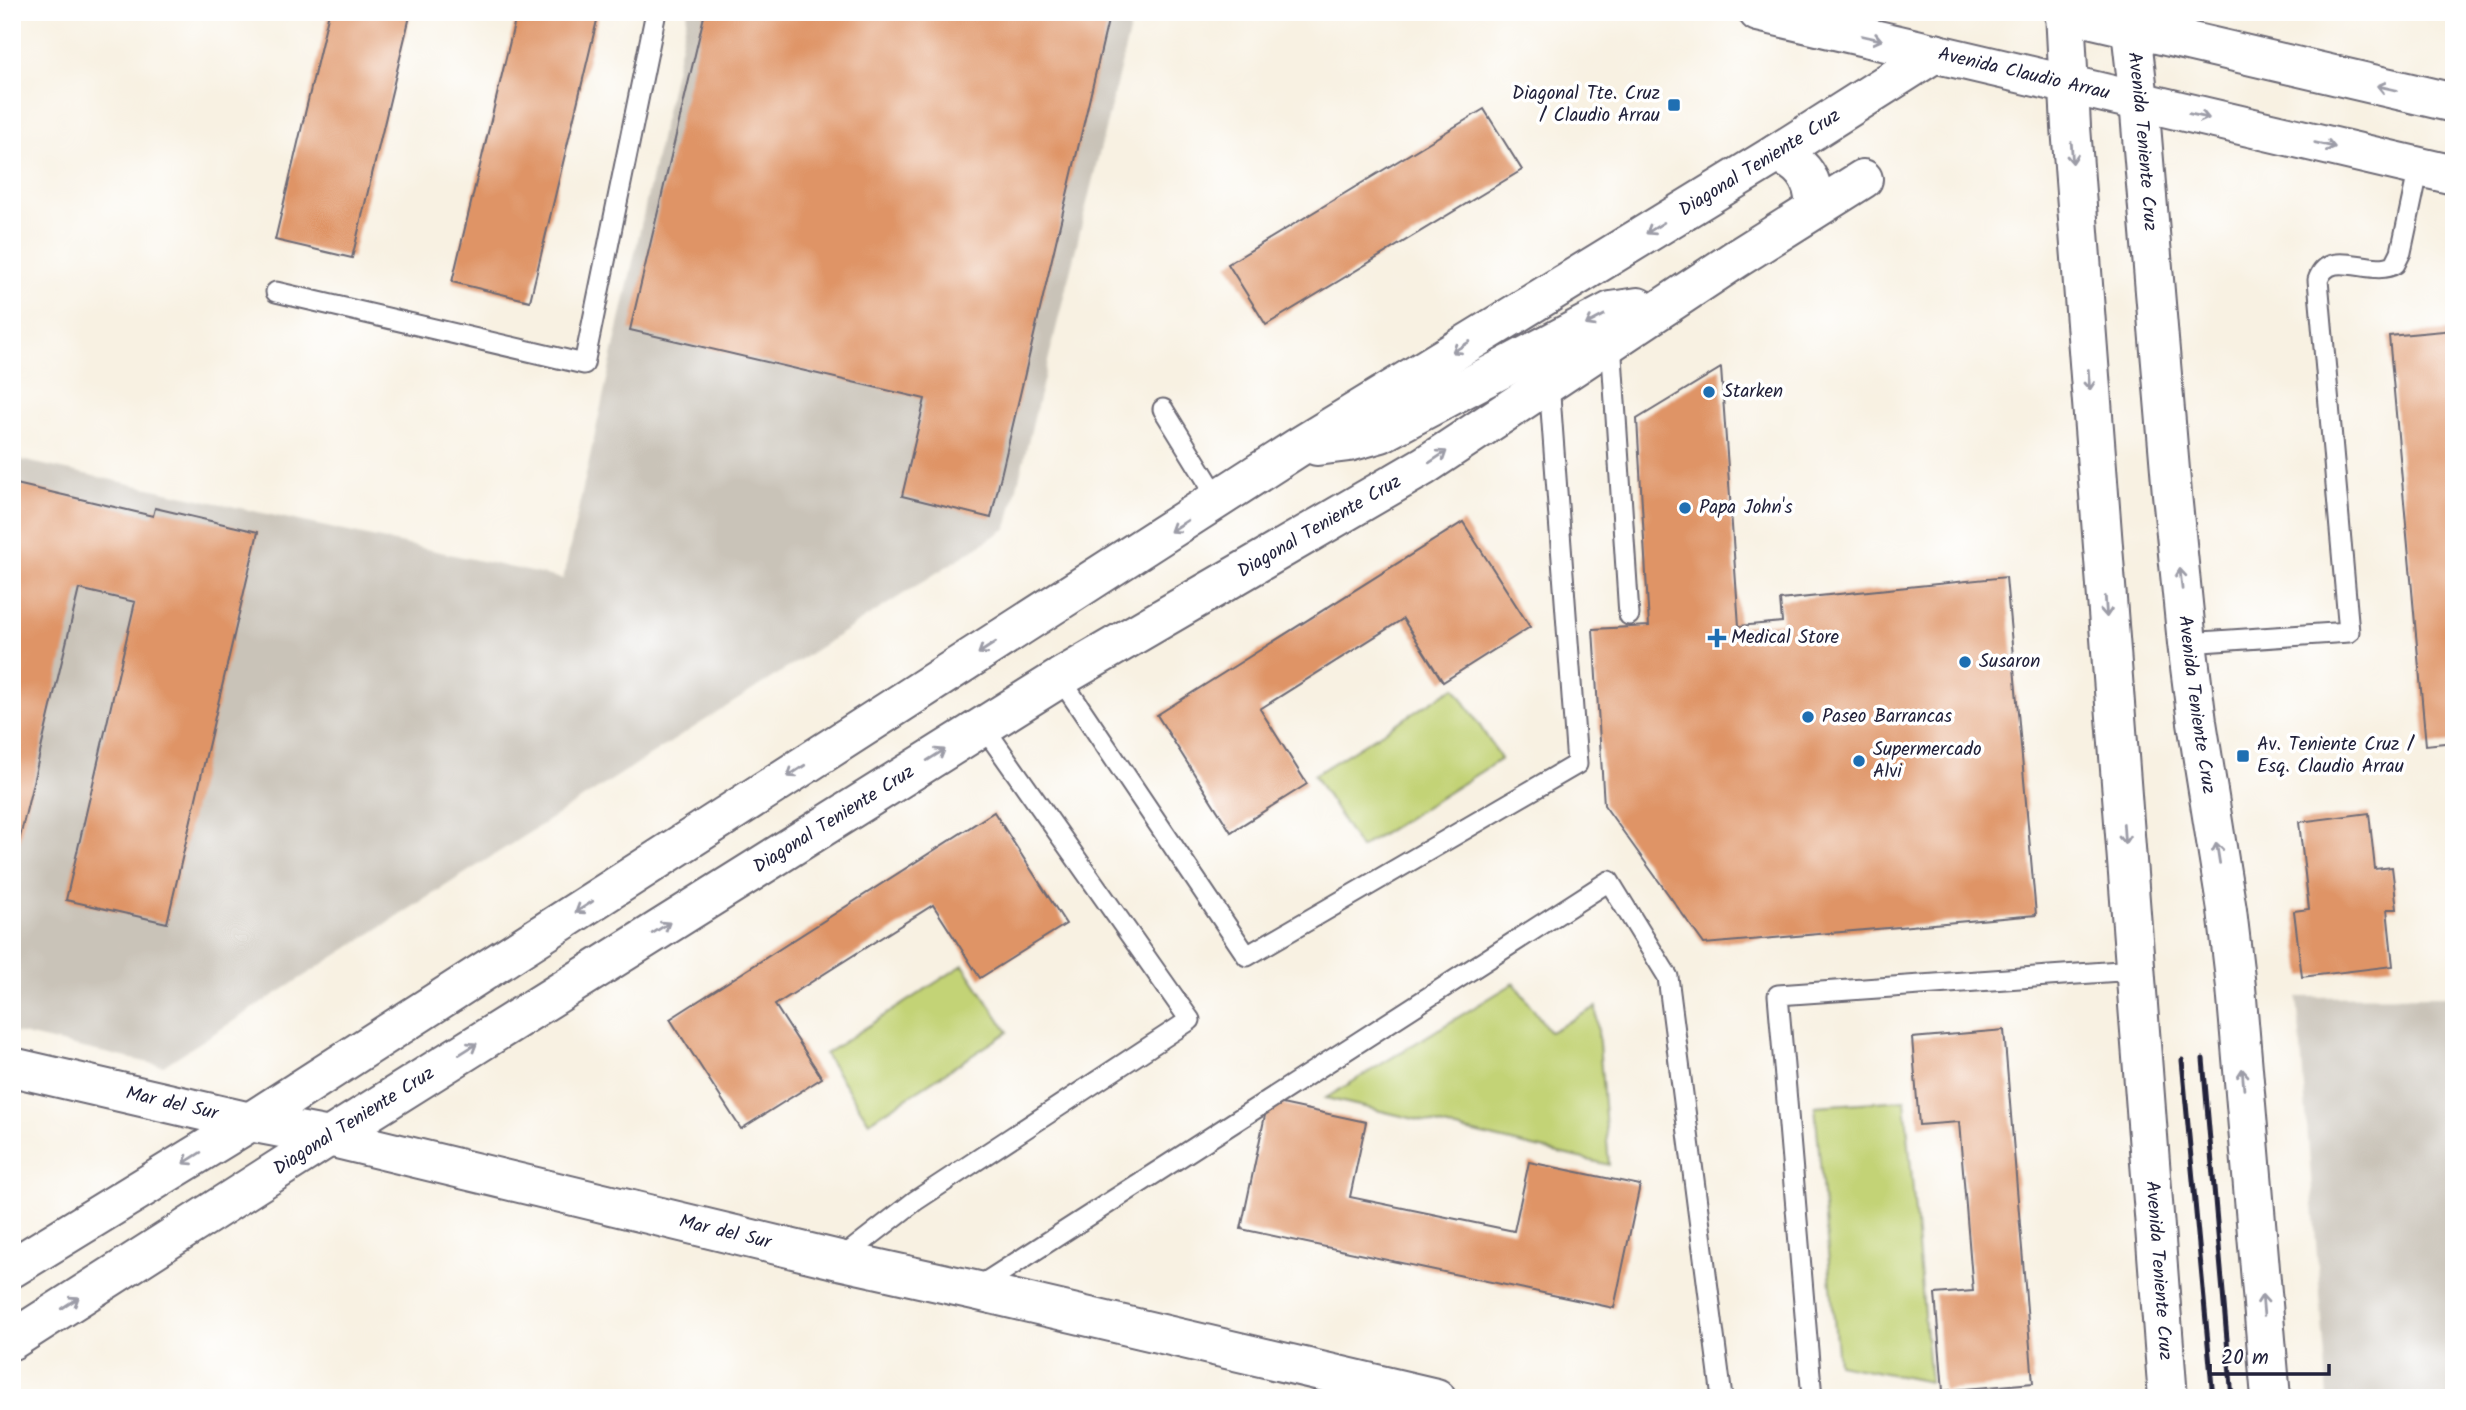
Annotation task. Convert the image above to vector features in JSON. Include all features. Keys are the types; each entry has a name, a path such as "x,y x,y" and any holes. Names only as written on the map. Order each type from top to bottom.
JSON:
{"street":[{"name":"Avenida Claudio Arrau","path":"1758,12 2436,171"},
{"path":"2064,12 2130,20 2454,103"},
{"name":"Avenida Teniente Cruz","path":"2064,12 2168,1398"},
{"name":"Avenida Teniente Cruz","path":"2130,20 2187,643 2227,910 2271,1398"},
{"name":"Diagonal Teniente Cruz","path":"12,1268 250,1122 1297,448 1776,154 1935,53"},
{"path":"1776,154 1788,158 1807,174 1815,197 1814,209"},
{"name":"Diagonal Teniente Cruz","path":"12,1340 329,1137 1059,678 1424,466 1661,308 1863,179"},
{"name":"Diagonal Teniente Cruz","path":"1297,448 1349,442 1381,433 1611,312 1631,307 1661,308"},
{"name":"Mar del Sur","path":"12,1068 250,1122 329,1137 839,1261 1436,1398"}],"lane":[{"path":"276,292 584,365 656,12"},
{"path":"2187,643 2349,632 2318,280 2323,270 2335,263 2383,268 2395,264 2436,171"},
{"path":"1611,341 1629,615"},
{"path":"1059,678 1247,956 1577,764 1549,382"},
{"path":"1163,409 1219,500"},
{"path":"839,1261 915,1201 1189,1020 983,726"},
{"path":"974,1290 1609,881 1668,978 1722,1398"},
{"path":"1812,1398 1778,995 2134,970"}],"shaded area":[{"path":"688,12 1134,12 1007,528 163,1066 12,1032 12,458 563,579"},
{"path":"2454,996 2454,1398 2328,1398 2297,997"}],"green space":[{"path":"1455,687 1501,759 1360,848 1314,775"},
{"path":"963,965 1008,1032 869,1122 825,1054"},
{"path":"1514,983 1550,1032 1596,1007 1609,1165 1326,1098"},
{"path":"1905,1100 1930,1382 1838,1364 1815,1106"}],"building":[{"path":"329,12 411,12 352,258 275,240"},
{"path":"517,12 599,12 530,301 452,282"},
{"path":"705,12 1110,12 991,518 902,496 925,399 630,330"},
{"path":"1484,109 1522,170 1266,325 1228,264"},
{"path":"2454,330 2454,742 2426,745 2389,336"},
{"name":"Paseo Barrancas","path":"1721,368 1739,626 1782,622 1780,600 2006,577 2036,915 1704,944 1604,805 1593,629 1649,626 1637,419"},
{"path":"12,483 153,516 155,508 258,532 167,923 66,900 135,602 79,589 12,871"},
{"path":"1463,522 1530,627 1443,682 1403,619 1260,709 1307,784 1231,832 1157,715"},
{"path":"994,812 1066,924 980,978 933,905 775,1005 822,1078 741,1129 670,1019"},
{"path":"2369,813 2375,869 2392,867 2397,909 2387,909 2393,966 2302,977 2294,911 2309,909 2299,822"},
{"path":"2004,1030 2033,1383 1943,1391 1935,1294 1973,1291 1959,1122 1919,1125 1912,1038"},
{"path":"1268,1101 1366,1122 1350,1197 1514,1231 1529,1162 1640,1185 1614,1308 1241,1229"}],"railway":[{"path":"2203,1059 2232,1398"},
{"path":"2182,1060 2213,1398"}],"place":[{"name":"Diagonal Tte. Cruz / Claudio Arrau","path":"1674,105"},
{"name":"Starken","path":"1709,392"},
{"name":"Papa John's","path":"1685,508"},
{"name":"Medical Store","path":"1717,638"},
{"name":"Susaron","path":"1965,662"},
{"name":"Paseo Barrancas","path":"1808,717"},
{"name":"Av. Teniente Cruz / Esq. Claudio Arrau","path":"2243,756"},
{"name":"Supermercado Alvi","path":"1859,761"}]}
